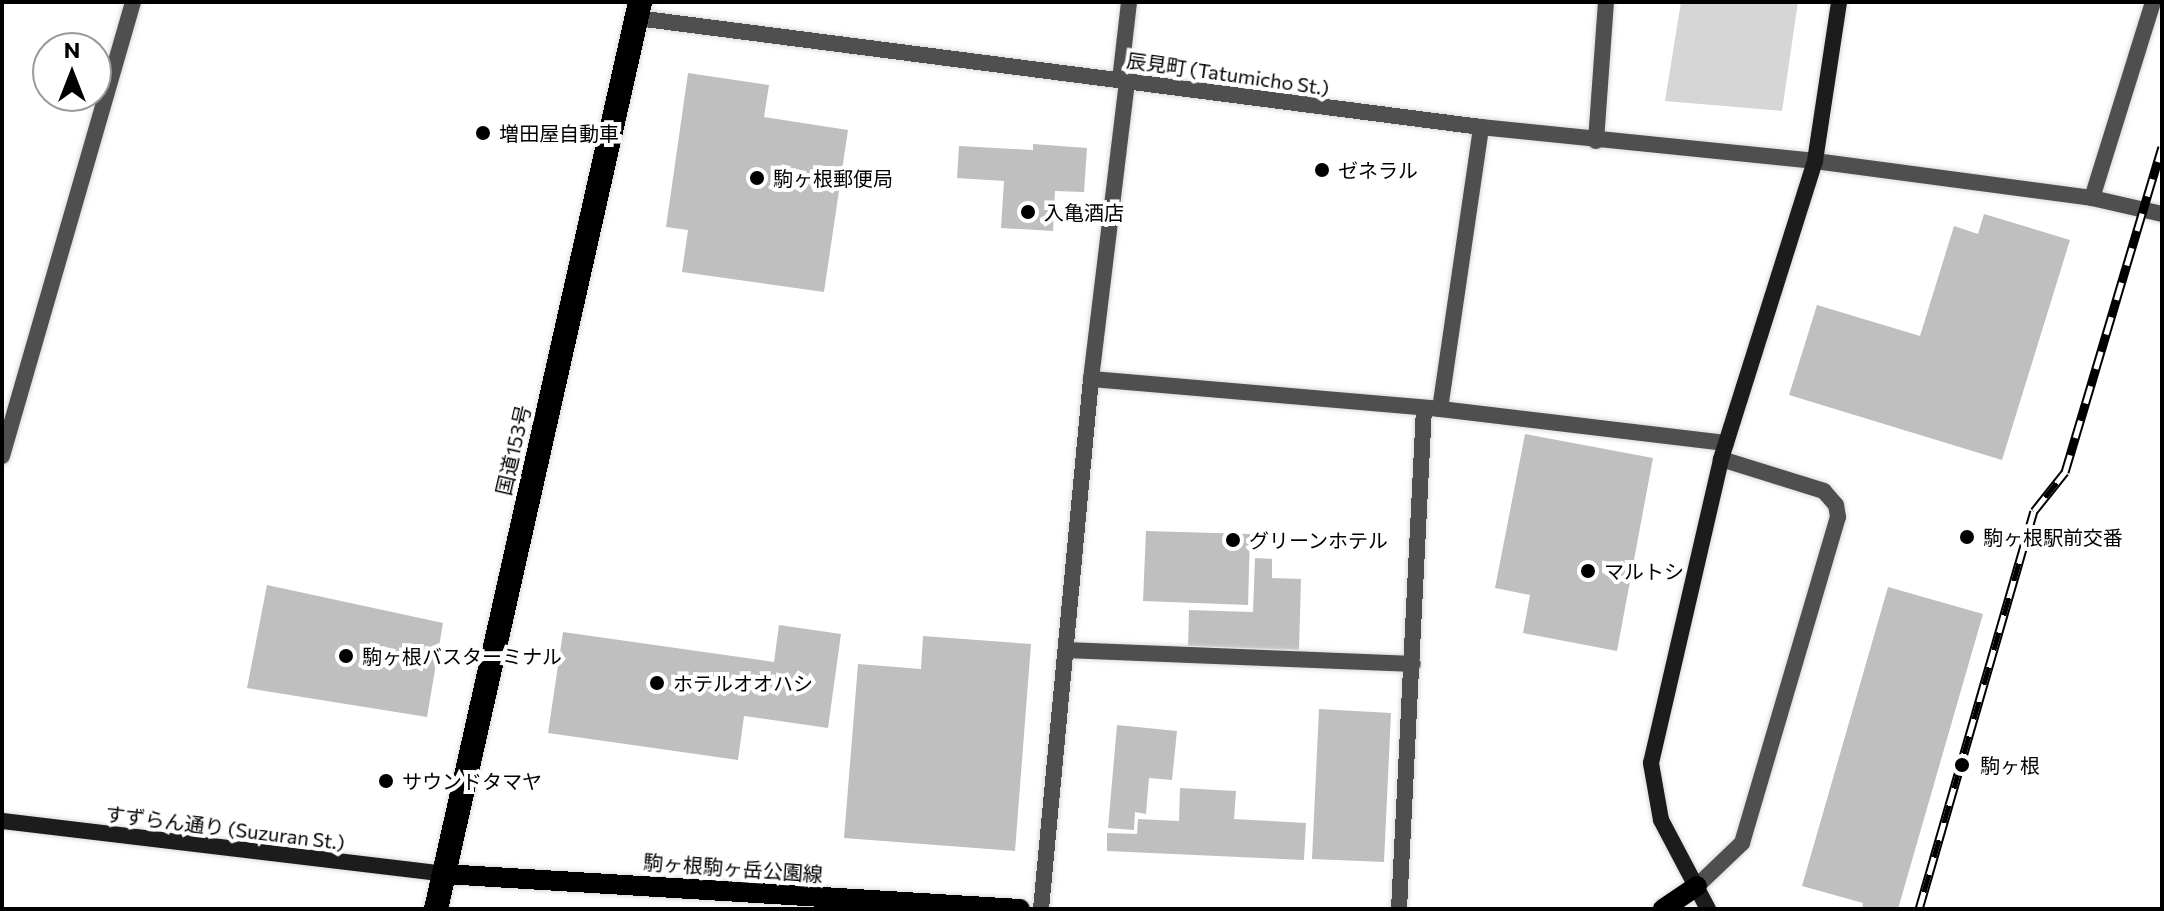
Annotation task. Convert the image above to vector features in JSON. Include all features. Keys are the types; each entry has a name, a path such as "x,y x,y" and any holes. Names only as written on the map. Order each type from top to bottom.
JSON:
{"highway":[{"name":"国道153号","path":"436,909 638,10"}],"main road":[{"name":"駒ヶ根駒ヶ岳公園線","path":"444,874 824,903 1020,909"},
{"path":"1663,909 1697,886"}],"street":[{"path":"2,456 133,2"},
{"path":"1041,909 1129,2"},
{"path":"1596,141 1606,2"},
{"path":"1708,909 1661,820 1651,763 1723,451 1815,161 1839,2"},
{"path":"2092,198 2153,2"},
{"name":"辰見町 (Tatumicho St.)","path":"638,10 1123,81 1596,141 1815,161 2092,198 2162,214"},
{"path":"1399,909 1432,408 1481,127"},
{"path":"1091,379 1432,408 1723,451 1824,491 1836,505 1838,517 1742,843 1697,886"},
{"path":"1067,650 1413,664"},
{"name":"すずらん通り (Suzuran St.)","path":"2,821 444,874"}],"shaded area":[{"path":"1681,2 1798,2 1782,111 1665,101"}],"building":[{"name":"駒ヶ根郵便局","path":"688,73 769,85 764,117 848,130 824,292 682,272 688,230 666,227"},
{"path":"1033,144 1087,148 1084,192 1055,191 1053,231 1001,228 1004,181 957,178 959,146 1033,150"},
{"path":"1984,214 2070,240 2002,460 1789,395 1817,305 1920,336 1954,226 1978,234"},
{"path":"1525,434 1653,458 1617,651 1523,633 1530,595 1495,588"},
{"path":"1146,531 1250,534 1248,605 1143,601"},
{"path":"1255,558 1272,559 1272,578 1301,579 1299,650 1188,646 1189,610 1253,612"},
{"name":"駒ヶ根バスターミナル","path":"267,585 443,623 427,717 247,688"},
{"path":"1888,587 1983,614 1898,909 1862,909 1863,903 1802,886"},
{"path":"779,625 841,634 828,728 744,716 738,760 548,733 563,632 774,662"},
{"path":"923,636 1031,644 1015,851 844,838 858,664 921,669"},
{"path":"1319,709 1391,713 1384,862 1312,859"},
{"path":"1117,725 1177,731 1172,780 1149,778 1146,814 1135,812 1134,830 1108,828"},
{"path":"1180,788 1236,791 1234,819 1306,823 1304,860 1107,851 1107,833 1137,834 1138,819 1179,821"}],"railway":[{"path":"1919,909 2034,511 2065,472 2162,147"}],"place":[{"name":"増田屋自動車","path":"483,133"},
{"name":"ゼネラル","path":"1322,170"},
{"name":"駒ヶ根郵便局","path":"757,178"},
{"name":"入亀酒店","path":"1028,212"},
{"name":"駒ヶ根駅前交番","path":"1967,537"},
{"name":"グリーンホテル","path":"1233,540"},
{"name":"マルトシ","path":"1588,571"},
{"name":"駒ヶ根バスターミナル","path":"346,656"},
{"name":"ホテルオオハシ","path":"657,683"},
{"name":"駒ヶ根","path":"1962,765"},
{"name":"サウンドタマヤ","path":"386,781"}]}
